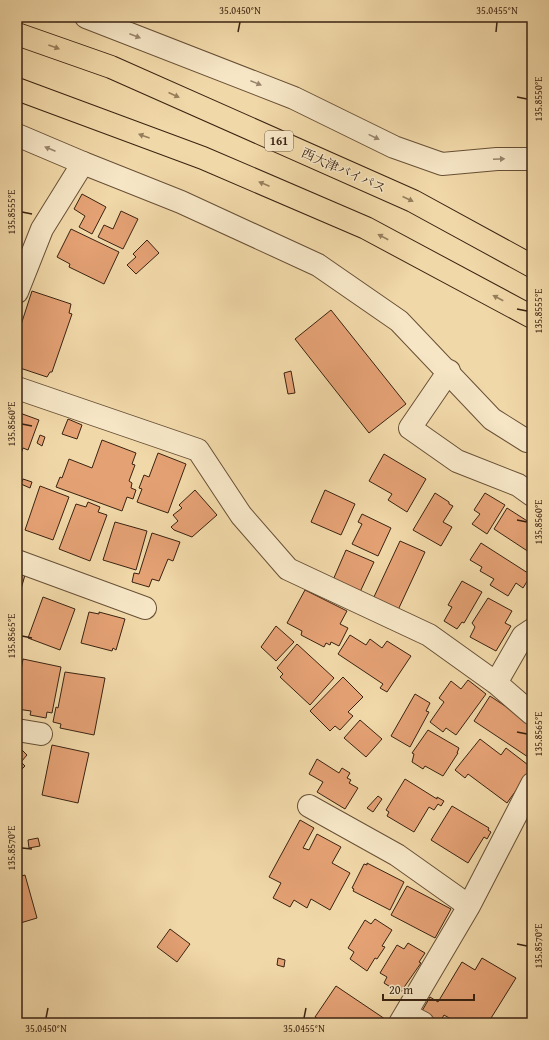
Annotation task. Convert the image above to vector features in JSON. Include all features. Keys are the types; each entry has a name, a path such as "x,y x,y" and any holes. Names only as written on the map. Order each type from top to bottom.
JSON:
{"highway":[{"name":"西大津バイパス","path":"17,34 111,67 413,201 532,266"},
{"path":"17,89 203,158 366,228 532,316"}],"street":[{"path":"86,17 294,98 394,147 442,164 496,159 532,158"},
{"path":"17,135 181,202 318,265 399,321 449,371 492,419 527,441 532,442"},
{"path":"17,292 42,230 83,163"},
{"path":"449,371 410,428 457,461 518,485 532,495"},
{"path":"17,388 198,450 241,515 288,569 429,635 496,683 532,714"},
{"path":"17,561 145,608"},
{"path":"496,683 523,636 532,630"},
{"path":"17,730 41,734"},
{"path":"409,1020 532,784"},
{"path":"308,806 397,855 469,906"}],"building":[{"path":"82,194 106,207 92,234 79,227 85,216 74,209"},
{"path":"121,211 138,219 123,249 98,237 104,225 113,229"},
{"path":"71,229 119,252 104,284 69,267 70,264 57,257"},
{"path":"147,240 159,253 136,274 127,265 136,257 133,254"},
{"path":"32,291 71,304 69,313 72,314 52,372 50,372 47,377 17,367 17,337"},
{"path":"331,310 406,404 369,433 295,339"},
{"path":"291,371 295,393 288,394 284,373"},
{"path":"17,412 39,420 28,450 23,448 17,465"},
{"path":"68,419 82,425 77,439 62,434"},
{"path":"40,435 45,437 42,446 37,443"},
{"path":"102,440 136,453 132,464 135,465 129,481 132,483 131,488 136,490 133,499 127,497 122,511 56,487 60,477 62,478 69,459 92,468"},
{"path":"158,453 186,464 168,513 137,502 142,489 139,488 144,475 149,477"},
{"path":"384,454 426,479 407,512 388,500 392,494 369,481"},
{"path":"23,479 32,482 30,488 21,484"},
{"path":"40,486 69,497 53,540 25,530"},
{"path":"195,490 217,515 192,537 174,530 171,527 178,521 173,515 182,508 179,505"},
{"path":"325,490 355,504 341,535 311,522"},
{"path":"435,493 453,506 443,522 452,527 441,546 413,530"},
{"path":"485,493 505,505 487,534 472,524 480,514 474,510"},
{"path":"88,502 100,507 98,512 107,515 90,561 59,549 76,504 86,507"},
{"path":"507,508 532,524 532,554 494,529"},
{"path":"362,514 391,528 378,556 352,544 362,524 358,522"},
{"path":"115,522 147,531 136,570 103,560"},
{"path":"152,533 180,542 173,561 168,559 159,581 152,579 149,587 132,582 134,573 139,574"},
{"path":"400,541 425,552 398,610 373,599"},
{"path":"481,543 531,575 523,588 516,583 508,596 490,585 494,579 480,571 482,567 470,560"},
{"path":"346,550 374,562 360,592 333,580"},
{"path":"17,572 25,575 17,603"},
{"path":"462,581 482,592 464,623 462,622 457,629 444,621 452,607 448,605"},
{"path":"305,590 347,611 340,624 348,628 339,646 331,642 330,645 326,643 324,647 301,635 302,631 287,623"},
{"path":"43,597 75,609 60,650 28,638"},
{"path":"488,598 512,611 505,623 511,626 496,651 470,637 475,627 472,623"},
{"path":"89,612 99,614 99,612 125,619 116,650 113,648 112,651 81,643"},
{"path":"276,626 294,642 276,661 261,647"},
{"path":"350,635 366,645 370,639 382,648 387,641 411,656 387,692 380,688 383,684 338,654"},
{"path":"297,644 334,678 310,705 280,677 283,674 277,668"},
{"path":"23,659 61,667 52,713 47,712 46,718 30,715 31,711 17,709 17,693"},
{"path":"65,672 105,678 94,735 60,728 61,724 53,722 56,707 58,708"},
{"path":"343,677 363,697 348,712 353,716 340,730 335,726 330,731 310,711"},
{"path":"468,680 486,694 456,735 446,728 443,732 430,722 444,702 439,698 451,681 461,689"},
{"path":"415,694 430,703 426,711 429,712 410,747 391,736"},
{"path":"490,696 532,724 532,750 528,757 474,721"},
{"path":"360,720 382,739 366,757 344,738"},
{"path":"428,730 459,748 458,753 443,776 425,766 423,769 412,762 414,754 412,753"},
{"path":"480,739 501,755 506,748 532,768 507,803 468,774 465,778 455,770"},
{"path":"17,745 27,755 21,762 25,766 17,774"},
{"path":"52,745 89,753 78,803 42,795"},
{"path":"317,759 339,773 342,768 350,773 347,778 351,780 349,783 358,788 345,809 317,792 323,782 309,774"},
{"path":"405,779 437,799 437,797 444,801 441,806 438,804 434,810 429,807 414,832 387,816 389,812 386,810"},
{"path":"378,796 382,799 373,812 367,808"},
{"path":"452,806 489,828 488,830 491,832 487,839 484,837 468,863 431,840"},
{"path":"300,820 314,828 303,848 309,850 317,834 341,847 332,863 350,873 330,910 311,899 307,908 294,900 290,907 273,898 281,883 269,877"},
{"path":"38,838 40,846 29,848 28,840"},
{"path":"367,863 404,882 390,910 353,891 354,889 352,888 364,864 367,865"},
{"path":"25,875 37,918 17,924 17,877"},
{"path":"407,886 451,909 435,938 391,915"},
{"path":"375,919 392,930 382,946 385,947 377,959 375,958 367,971 350,959 354,952 348,948 365,920 371,924"},
{"path":"170,929 190,944 177,962 157,947"},
{"path":"408,943 425,953 419,962 421,963 400,993 384,983 387,977 380,973 397,945 404,949"},
{"path":"278,958 285,960 284,967 277,965"},
{"path":"482,958 516,978 488,1023 458,1023 444,1015 440,1022 422,1011 430,997 438,1002 462,962 475,970"},
{"path":"336,986 388,1021 386,1023 325,1023 315,1017"},
{"path":"532,1012 532,1023 525,1023"}]}
